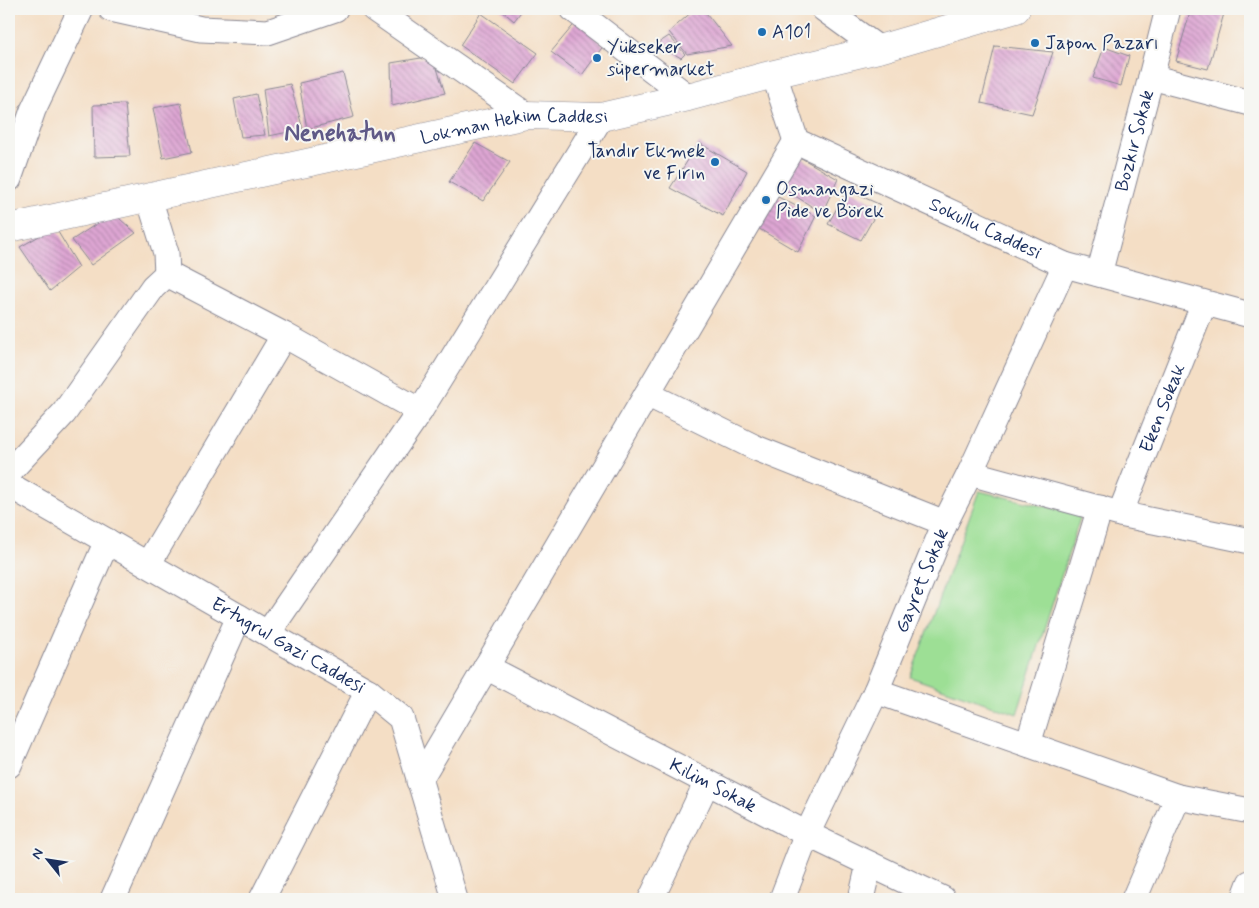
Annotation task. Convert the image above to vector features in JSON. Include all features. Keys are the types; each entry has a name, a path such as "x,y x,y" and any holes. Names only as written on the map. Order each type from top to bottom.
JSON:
{"street":[{"path":"9,179 34,110 81,9"},
{"path":"111,9 201,29 268,32 335,9"},
{"path":"374,9 526,115"},
{"path":"572,9 688,97"},
{"path":"824,9 880,48"},
{"name":"Lokman Hekim Caddesi","path":"9,228 526,115 601,117 880,48 1016,9"},
{"name":"Bozkır Sokak","path":"1098,274 1168,9"},
{"path":"420,781 796,141 774,74"},
{"path":"1151,77 1250,103"},
{"path":"268,634 420,411 601,117"},
{"name":"Sokullu Caddesi","path":"796,141 1065,265 1250,315"},
{"path":"9,472 64,413 153,287 167,274 166,253 148,198"},
{"name":"Gayret Sokak","path":"782,899 807,834 876,691 945,523 970,473 1065,265"},
{"path":"167,274 284,335 420,411"},
{"name":"Eken Sokak","path":"1028,744 1110,511 1204,302"},
{"path":"148,564 284,335"},
{"path":"647,394 756,448 945,523"},
{"path":"970,473 1110,511 1250,541"},
{"name":"Ertugrul Gazi Caddesi","path":"9,485 368,691 400,718 455,899"},
{"path":"9,766 107,540"},
{"path":"113,899 239,617"},
{"name":"Kilim Sokak","path":"486,667 807,834 943,899"},
{"path":"264,898 368,691"},
{"path":"876,691 1178,797 1249,806"},
{"path":"651,899 707,782"},
{"path":"1134,899 1178,797"},
{"path":"861,899 869,864"}],"green space":[{"path":"979,491 1081,515 1017,714 910,677"}],"building":[{"path":"500,9 523,9 514,21"},
{"path":"695,9 703,9 732,46 687,54 669,32"},
{"path":"1191,9 1225,10 1208,69 1176,61"},
{"path":"481,13 538,53 515,84 460,45"},
{"path":"577,21 604,45 582,75 551,52"},
{"path":"669,36 685,54 681,58 657,44"},
{"path":"995,46 1053,52 1032,114 981,103"},
{"path":"1104,47 1129,56 1121,86 1093,78"},
{"path":"433,56 445,93 392,106 391,63"},
{"path":"343,73 354,117 307,129 299,83"},
{"path":"290,84 303,129 269,136 263,89"},
{"path":"256,94 265,135 241,137 234,99"},
{"path":"181,103 192,152 163,158 153,108"},
{"path":"125,104 130,156 94,157 93,105"},
{"path":"475,143 510,162 483,201 449,182"},
{"path":"699,143 747,171 723,216 670,188"},
{"path":"796,155 838,179 822,213 778,185"},
{"path":"847,190 881,205 861,240 828,224"},
{"path":"776,196 816,216 798,252 756,227"},
{"path":"113,213 136,233 91,265 72,240"},
{"path":"55,227 79,267 50,291 20,247"}],"place":[{"name":"A101","path":"762,32"},
{"name":"Japon Pazarı","path":"1035,43"},
{"name":"Yükseker süpermarket","path":"597,58"},
{"name":"Tandır Ekmek ve Fırın","path":"715,162"},
{"name":"Osmangazi Pide ve Börek","path":"766,200"}],"district":[{"name":"Nenehatun","path":"340,133"}]}
